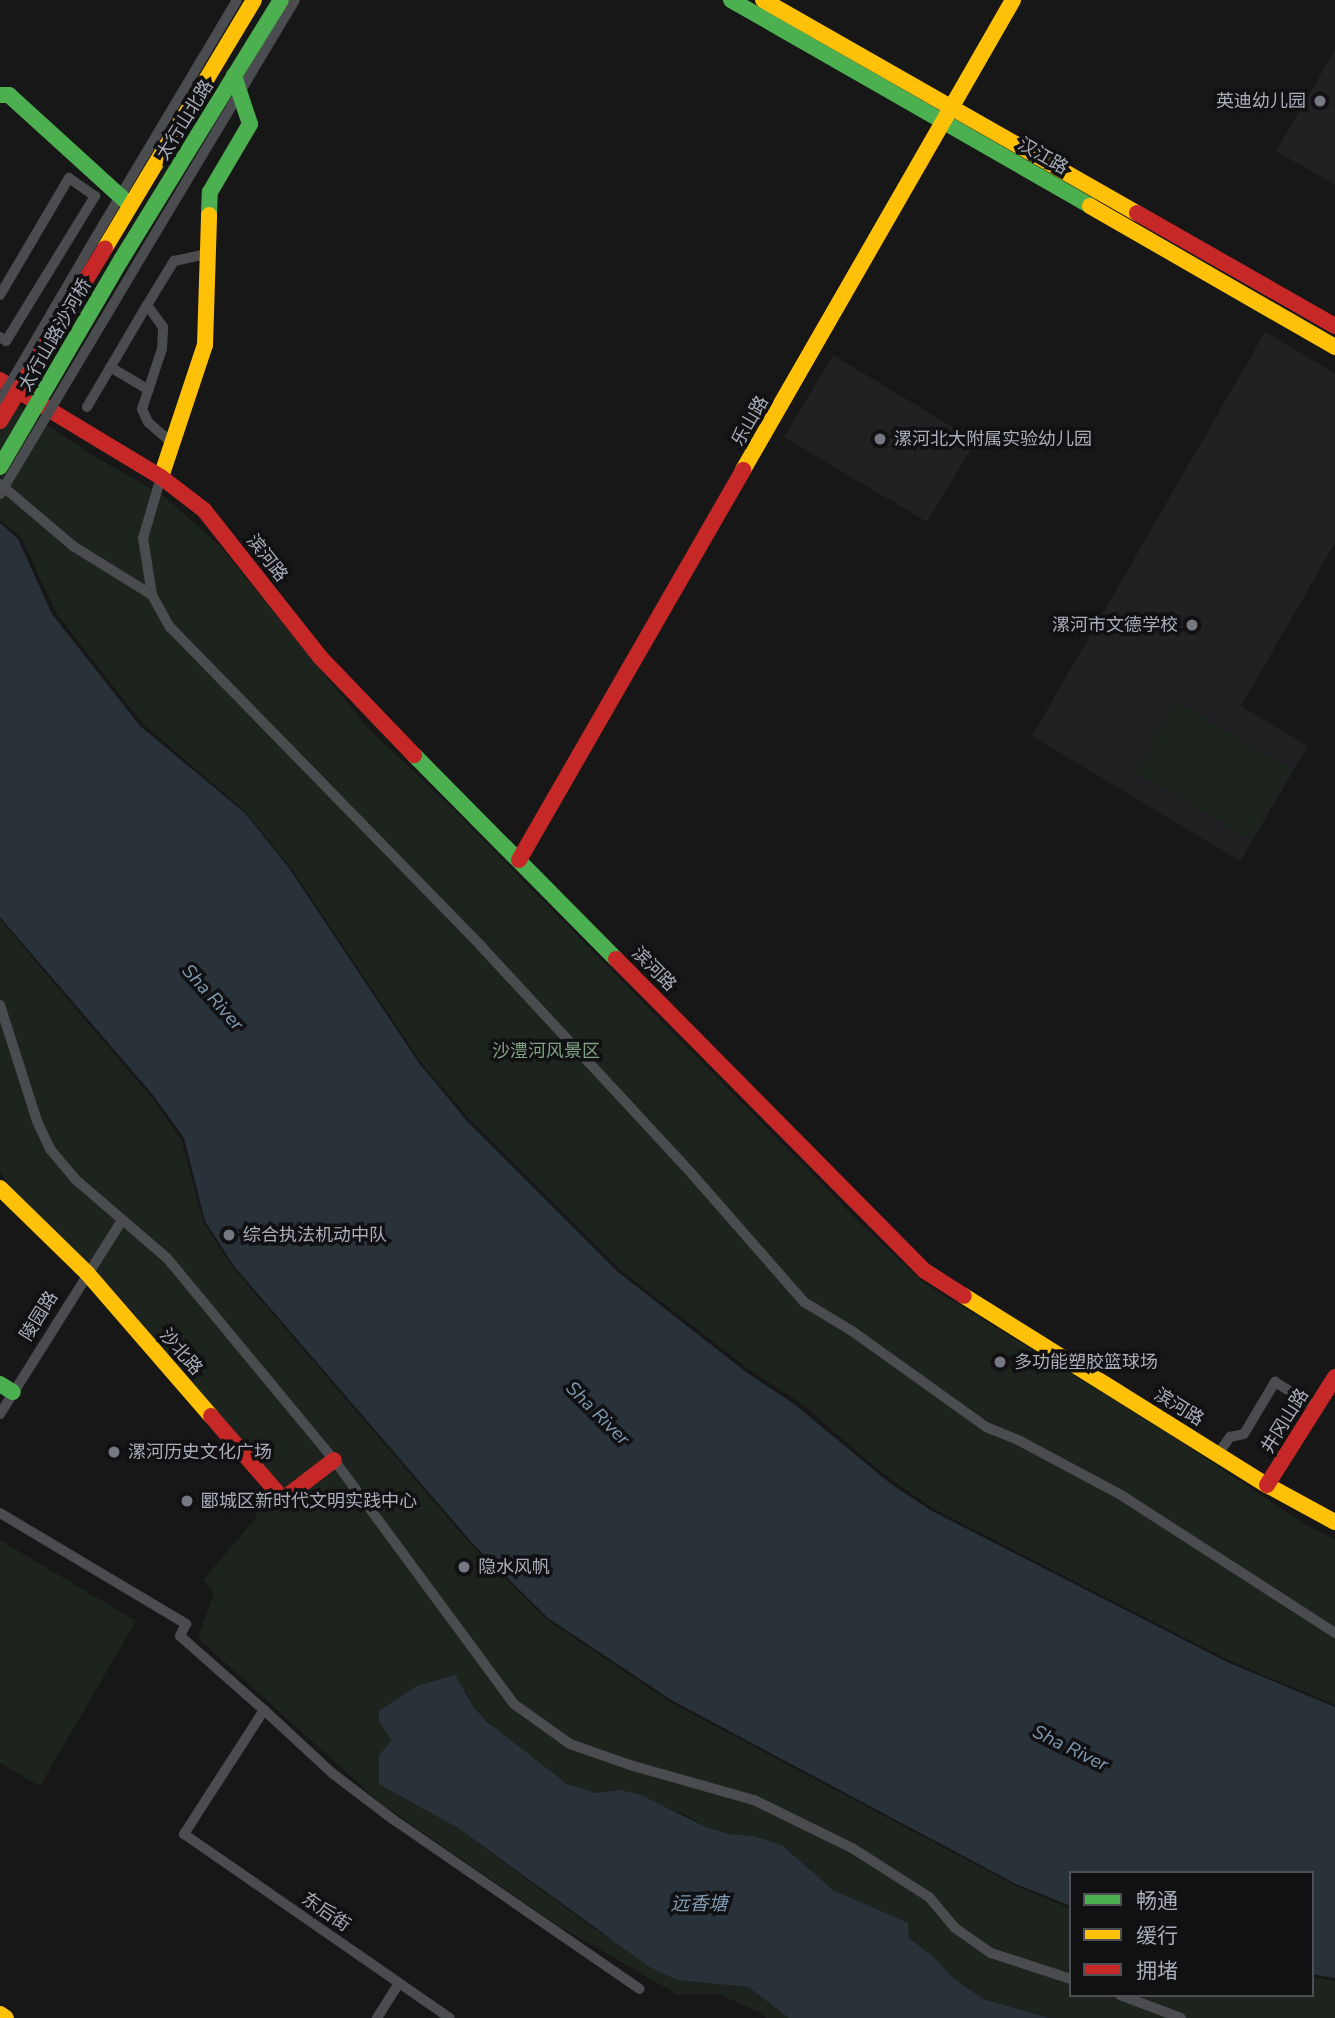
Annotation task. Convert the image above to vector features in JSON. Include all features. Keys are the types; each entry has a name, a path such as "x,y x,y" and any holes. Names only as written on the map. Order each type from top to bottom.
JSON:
{"street":[{"path":"0,95 9,95 125,201 237,0"},
{"name":"太行山北路","path":"99,244 254,0"},
{"name":"太行山北路","path":"128,264 237,84 281,0"},
{"path":"295,0 237,84 250,124 210,192 205,345 143,538 152,595 170,627 481,946 691,1174 804,1302 852,1331 986,1427 1020,1441 1121,1494 1335,1633"},
{"name":"汉江路","path":"731,0 1335,326"},
{"name":"汉江路","path":"763,0 948,115 1335,347"},
{"name":"乐山路","path":"519,860 1013,0"},
{"path":"0,295 69,178 95,196 6,341 0,337"},
{"path":"0,401 99,244"},
{"name":"太行山路沙河桥","path":"0,421 99,244"},
{"path":"87,407 174,261 208,254"},
{"path":"0,494 128,264"},
{"name":"太行山路沙河桥","path":"0,467 128,264"},
{"path":"147,305 163,327 162,349 142,409 148,422 172,443"},
{"path":"110,368 149,390"},
{"name":"滨河路","path":"0,380 161,477 204,510 328,665 925,1271 1267,1485 1335,1522"},
{"path":"0,484 73,546 152,595"},
{"path":"0,1005 37,1121 50,1149 75,1179 167,1258 334,1460 514,1704 570,1744 630,1765 754,1800 852,1848 929,1896 955,1928 990,1953 1069,1978"},
{"name":"沙北路","path":"0,1188 87,1273 283,1499 334,1460"},
{"name":"陵园路","path":"0,1414 6,1388 122,1220"},
{"name":"井冈山路","path":"1267,1485 1335,1377"},
{"path":"1218,1454 1230,1437 1244,1434 1275,1382 1316,1408"},
{"path":"0,1513 186,1624 180,1636 332,1773 394,1820 640,1989"},
{"name":"东后街","path":"264,1710 184,1834 450,2018"},
{"path":"377,2018 399,1983"},
{"path":"1125,1997 1181,2018"},
{"path":"0,2014 6,2018"}],"shaded area":[{"name":"英迪幼儿园","path":"1335,50 1335,185 1276,151"},
{"name":"漯河市文德学校","path":"1265,332 1335,373 1335,543 1241,706 1308,746 1240,861 1032,736"},
{"name":"漯河北大附属实验幼儿园","path":"833,355 976,441 927,522 784,437"}],"green space":[{"name":"沙澧河风景区","path":"0,394 89,453 165,497 221,547 369,729 452,808 862,1225 924,1283 1172,1436 1306,1525 1335,1539 1335,1705 1226,1659 932,1508 881,1472 802,1404 747,1368 620,1270 470,1120 422,1064 291,868 246,812 142,723 56,613 21,537 0,520"},
{"path":"1177,702 1290,769 1249,839 1136,772"},
{"path":"0,920 153,1099 181,1139 204,1224 233,1268 472,1546 547,1620 672,1703 1014,1885 1069,1908 1069,1997 1314,1997 1314,1977 1335,1981 1335,2018 1049,2018 983,1999 953,1978 935,1958 909,1938 908,1923 833,1890 782,1845 754,1836 729,1834 706,1827 684,1814 620,1790 596,1793 567,1784 504,1738 473,1706 465,1690 387,1731 393,1741 380,1784 458,1828 587,1924 677,1980 748,1987 789,2018 766,2018 759,2012 718,1994 678,1995 554,1923 379,1802 198,1638 214,1593 203,1580 255,1519 270,1474 113,1290 13,1191 0,1172"},
{"path":"0,1540 136,1621 40,1786 0,1763"}],"water":[{"name":"Sha River","path":"0,523 18,539 52,614 140,726 245,813 289,868 419,1063 468,1122 618,1272 746,1372 794,1404 891,1484 932,1511 1227,1662 1335,1707 1335,1978 1314,1974 1314,1871 1069,1871 1069,1905 1016,1884 673,1701 548,1618 474,1545 234,1266 205,1221 184,1138 153,1095 0,917"},
{"name":"远香塘","path":"455,1675 473,1706 487,1722 567,1784 596,1793 620,1790 641,1795 706,1827 729,1834 754,1836 782,1845 833,1890 908,1923 909,1938 935,1958 953,1978 983,1999 1049,2018 789,2018 748,1987 677,1980 648,1966 458,1828 379,1784 379,1755 392,1741 379,1721 379,1711 417,1686"}],"traffic: fast":[{"path":"121,260 281,0"},
{"path":"731,0 1090,206"},
{"path":"209,215 210,192 250,124 234,76"},
{"path":"0,95 9,95 130,205"},
{"path":"0,467 121,260"},
{"path":"414,755 616,959"},
{"path":"0,1384 13,1392"}],"traffic: slow":[{"path":"105,248 254,0"},
{"path":"763,0 1137,213"},
{"path":"743,470 1013,0"},
{"path":"1090,206 1335,347"},
{"path":"161,477 205,345 209,215"},
{"path":"0,1188 87,1273 211,1416"},
{"path":"964,1296 1267,1485 1335,1522"},
{"path":"0,2014 6,2018"}],"traffic: jam":[{"path":"1137,213 1335,326"},
{"path":"0,421 105,248"},
{"path":"0,380 161,477 204,510 320,657 414,755"},
{"path":"519,860 743,470"},
{"path":"616,959 925,1271 964,1296"},
{"path":"1267,1485 1335,1377"},
{"path":"211,1416 283,1499 334,1460"}],"place":[{"name":"英迪幼儿园","path":"1320,101"},
{"name":"漯河北大附属实验幼儿园","path":"880,439"},
{"name":"漯河市文德学校","path":"1192,625"},
{"name":"综合执法机动中队","path":"229,1235"},
{"name":"多功能塑胶篮球场","path":"1000,1362"},
{"name":"漯河历史文化广场","path":"114,1452"},
{"name":"郾城区新时代文明实践中心","path":"187,1501"},
{"name":"隐水风帆","path":"464,1567"}]}
